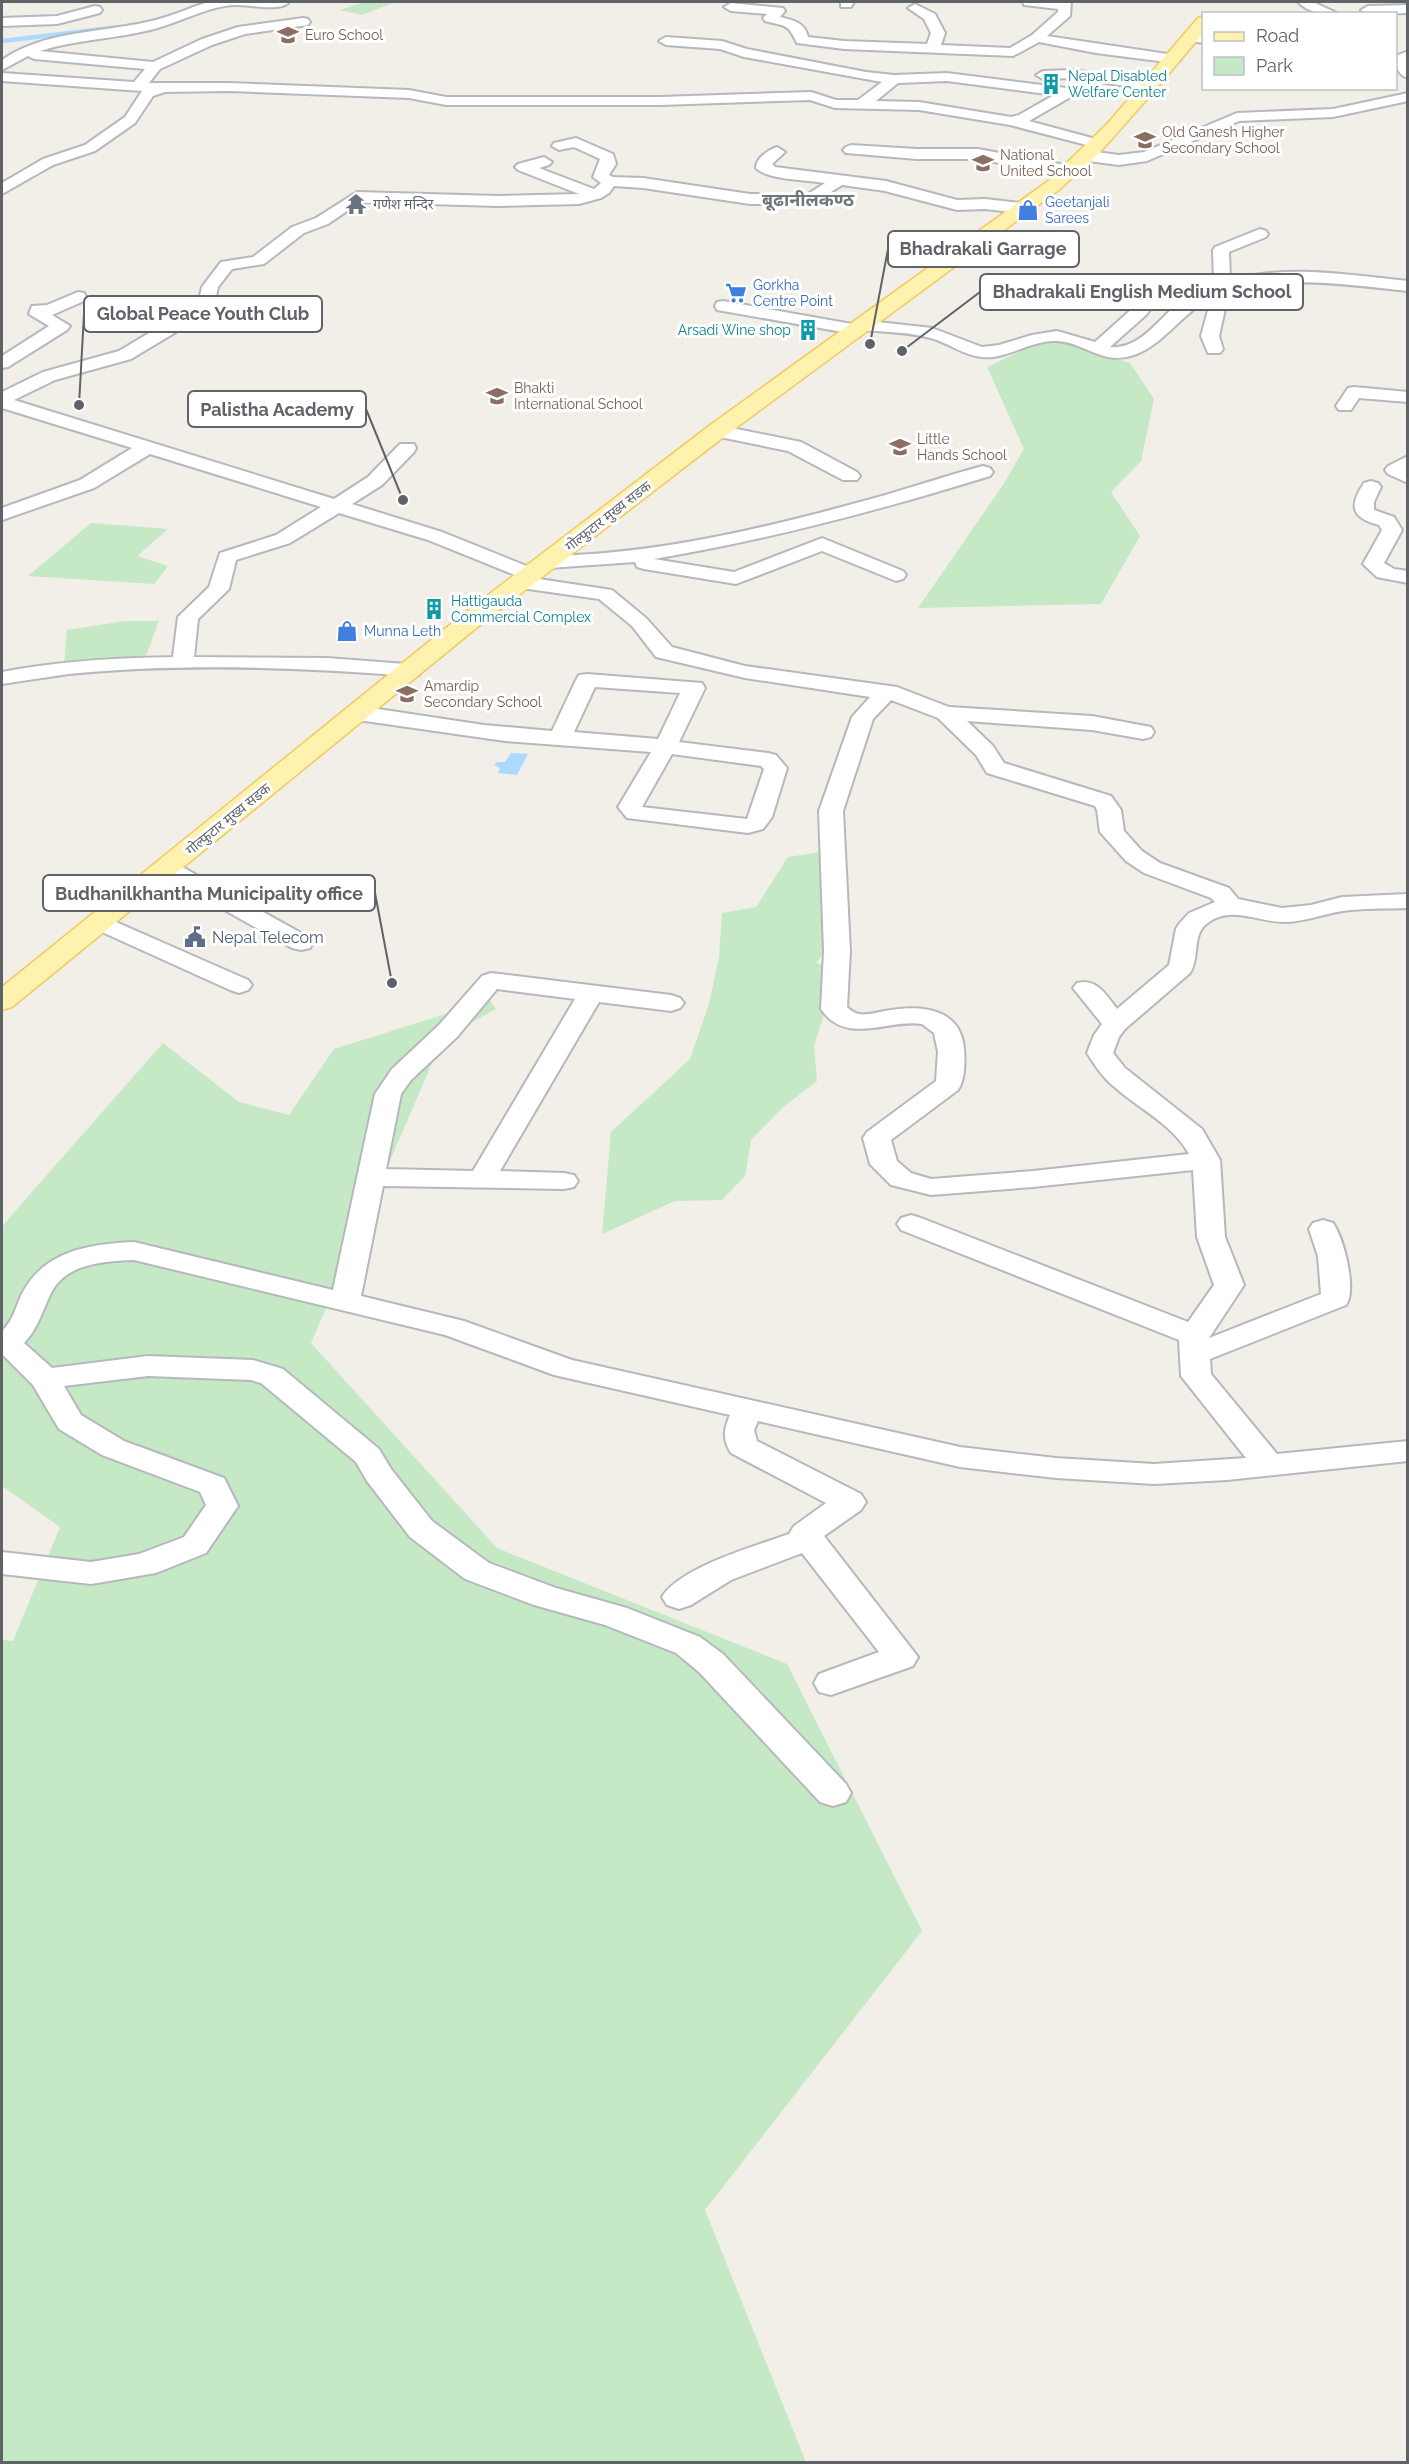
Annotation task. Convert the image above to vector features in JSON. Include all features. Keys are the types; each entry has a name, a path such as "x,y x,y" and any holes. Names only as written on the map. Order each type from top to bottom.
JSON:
{"main road":[{"name":"गोल्फुटार मुख्य सडक","path":"2,1001 471,620 534,574 717,431 1070,171 1093,150 1202,26"}],"street":[{"path":"2,66 19,54 55,42 147,25 214,4 230,2"},
{"path":"240,2 281,3"},
{"path":"731,7 778,11 770,18 791,24 800,30 802,40 836,44 1013,52 1037,38 1065,13 1065,4 1029,2"},
{"path":"1305,2 1327,12"},
{"path":"915,8 930,17 938,33 933,48"},
{"path":"1368,10 1407,9"},
{"path":"2,22 57,20 106,11 147,25"},
{"path":"139,85 155,66 207,42 243,30 303,22"},
{"path":"1037,38 1096,49 1174,59"},
{"path":"666,41 722,45 744,53 866,76 894,79 947,77 1069,92 1023,119 1011,120"},
{"path":"2,51 155,66"},
{"path":"1407,56 1400,59 1407,74"},
{"path":"951,66 989,67"},
{"path":"1029,72 1046,76 1074,74 1151,86"},
{"path":"2,77 164,88 229,87 409,94 446,101 660,101 811,96 835,104 919,106 1011,120 1119,160 1147,156 1237,117 1333,112 1405,98 1407,79"},
{"path":"859,105 894,79"},
{"path":"2,189 48,162 90,148 130,120 148,93 164,88"},
{"path":"559,146 576,142 608,157 608,164 602,170 601,177 610,181 643,183 750,198 812,199 839,180"},
{"path":"851,150 917,154 978,154 1070,171"},
{"path":"777,152 764,163 764,168 886,186 957,205 985,204 1021,208"},
{"path":"543,162 523,167 595,195"},
{"path":"4,404 49,376 124,355 195,313 207,301 210,287 227,265 258,261 298,230 322,222 357,197 498,201 579,199 604,190 610,181"},
{"path":"1214,349 1210,336 1222,287 1221,250 1260,234"},
{"path":"723,306 857,327 932,333 982,352 993,352 1045,336 1060,336 1097,350 1112,353 1128,352 1139,347 1181,307 1222,287 1269,276 1407,286"},
{"path":"1097,350 1140,311 1159,288"},
{"path":"2,363 62,327 38,314 38,310 50,310 78,297"},
{"path":"1345,405 1354,392 1407,398"},
{"path":"4,404 149,446 435,536 534,574 605,594 639,622 663,652 745,672 897,694 946,713 1092,723 1143,732"},
{"path":"717,431 794,446 850,476"},
{"path":"2,514 87,484 149,446"},
{"path":"183,663 188,617 219,588 227,557 283,538 339,506 375,481 407,448"},
{"path":"1407,462 1395,470 1407,477"},
{"path":"534,574 764,532 894,500 983,472"},
{"path":"1371,487 1362,505 1363,511 1366,515 1387,521 1392,530 1373,564 1378,570 1388,574 1407,577"},
{"path":"615,559 736,578 822,544 896,575"},
{"path":"2,678 42,670 137,663 281,662 411,670"},
{"path":"358,713 525,736 560,739 665,747 768,760 776,768 760,817 755,824 748,826 635,813 630,807 665,747 694,688 587,680 560,739"},
{"path":"885,693 863,717 831,811 837,951 834,1009 843,1018 861,1023 915,1014 929,1017 947,1033 951,1048 948,1084 877,1138 884,1164 901,1179 930,1187 1032,1179 1206,1160"},
{"path":"946,713 985,751 995,768 1103,801 1109,810 1112,832 1134,856 1152,868 1220,893 1230,905"},
{"path":"167,868 301,944"},
{"path":"1269,1464 1196,1376 1194,1345 1229,1285 1211,1237 1206,1160 1192,1135 1116,1074 1100,1053 1107,1035 1116,1024 1181,968 1188,929 1198,918 1230,905 1282,915 1312,912 1342,904 1407,901"},
{"path":"100,922 239,985"},
{"path":"345,1302 388,1094 401,1075 448,1031 490,981 590,995 671,1003"},
{"path":"1086,988 1116,1024"},
{"path":"482,1179 590,995"},
{"path":"371,1177 564,1181"},
{"path":"911,1224 1194,1345 1336,1299 1332,1256 1323,1229"},
{"path":"2,1563 91,1573 144,1565 195,1545 222,1506 213,1485 113,1448 70,1422 45,1379 4,1342 17,1335 38,1290 51,1273 68,1263 113,1251 134,1251 454,1328 565,1368 960,1457 1056,1468 1154,1474 1406,1454"},
{"path":"45,1379 157,1366 253,1370 272,1376 368,1456 378,1474 421,1529 477,1571 546,1597 615,1616 688,1645 711,1663 833,1793"},
{"path":"748,1409 739,1430 742,1446 850,1502 805,1534 901,1657 831,1683"},
{"path":"679,1597 719,1572 808,1539"}],"green space":[{"path":"364,2 393,3 362,15 340,10"},
{"path":"1048,338 1130,363 1154,399 1141,461 1111,492 1140,536 1101,604 918,608 1003,485 1024,449 987,367"},
{"path":"91,523 168,529 137,556 168,566 154,584 28,576"},
{"path":"125,621 159,621 144,661 64,665 67,630"},
{"path":"821,852 831,943 816,963 829,966 826,1008 814,1046 817,1081 782,1108 751,1140 745,1176 722,1200 675,1201 602,1234 611,1132 690,1059 709,1004 719,957 722,913 756,907 788,857"},
{"path":"487,996 496,1009 443,1038 311,1343 497,1548 787,1664 922,1931 705,2210 806,2462 2,2462 2,1640 13,1641 60,1527 2,1486 2,1226 163,1043 239,1102 289,1115 334,1049 452,1012"}],"water":[{"path":"511,753 528,754 517,775 498,773 500,768 494,765 497,762 505,762"}],"waterway":[{"path":"190,9 206,2"},
{"path":"282,2 289,2"},
{"path":"2,41 129,26"}],"place":[{"name":"Euro School","path":"288,35"},
{"name":"Nepal Disabled Welfare Center","path":"1051,84"},
{"name":"Old Ganesh Higher Secondary School","path":"1145,140"},
{"name":"National United School","path":"983,163"},
{"name":"गणेश मन्दिर","path":"356,204"},
{"name":"Geetanjali Sarees","path":"1028,210"},
{"name":"Gorkha Centre Point","path":"736,293"},
{"name":"Arsadi Wine shop","path":"808,330"},
{"name":"Bhadrakali Garrage","path":"870,344"},
{"name":"Bhadrakali English Medium School","path":"902,351"},
{"name":"Bhakti International School","path":"497,396"},
{"name":"Global Peace Youth Club","path":"79,405"},
{"name":"Little Hands School","path":"900,447"},
{"name":"Palistha Academy","path":"403,500"},
{"name":"Hattigauda Commercial Complex","path":"434,609"},
{"name":"Munna Leth","path":"347,631"},
{"name":"Amardip Secondary School","path":"407,694"},
{"name":"Nepal Telecom","path":"195,937"},
{"name":"Budhanilkhantha Municipality office","path":"392,983"}],"district":[{"name":"बूढानीलकण्ठ","path":"808,200"}]}
